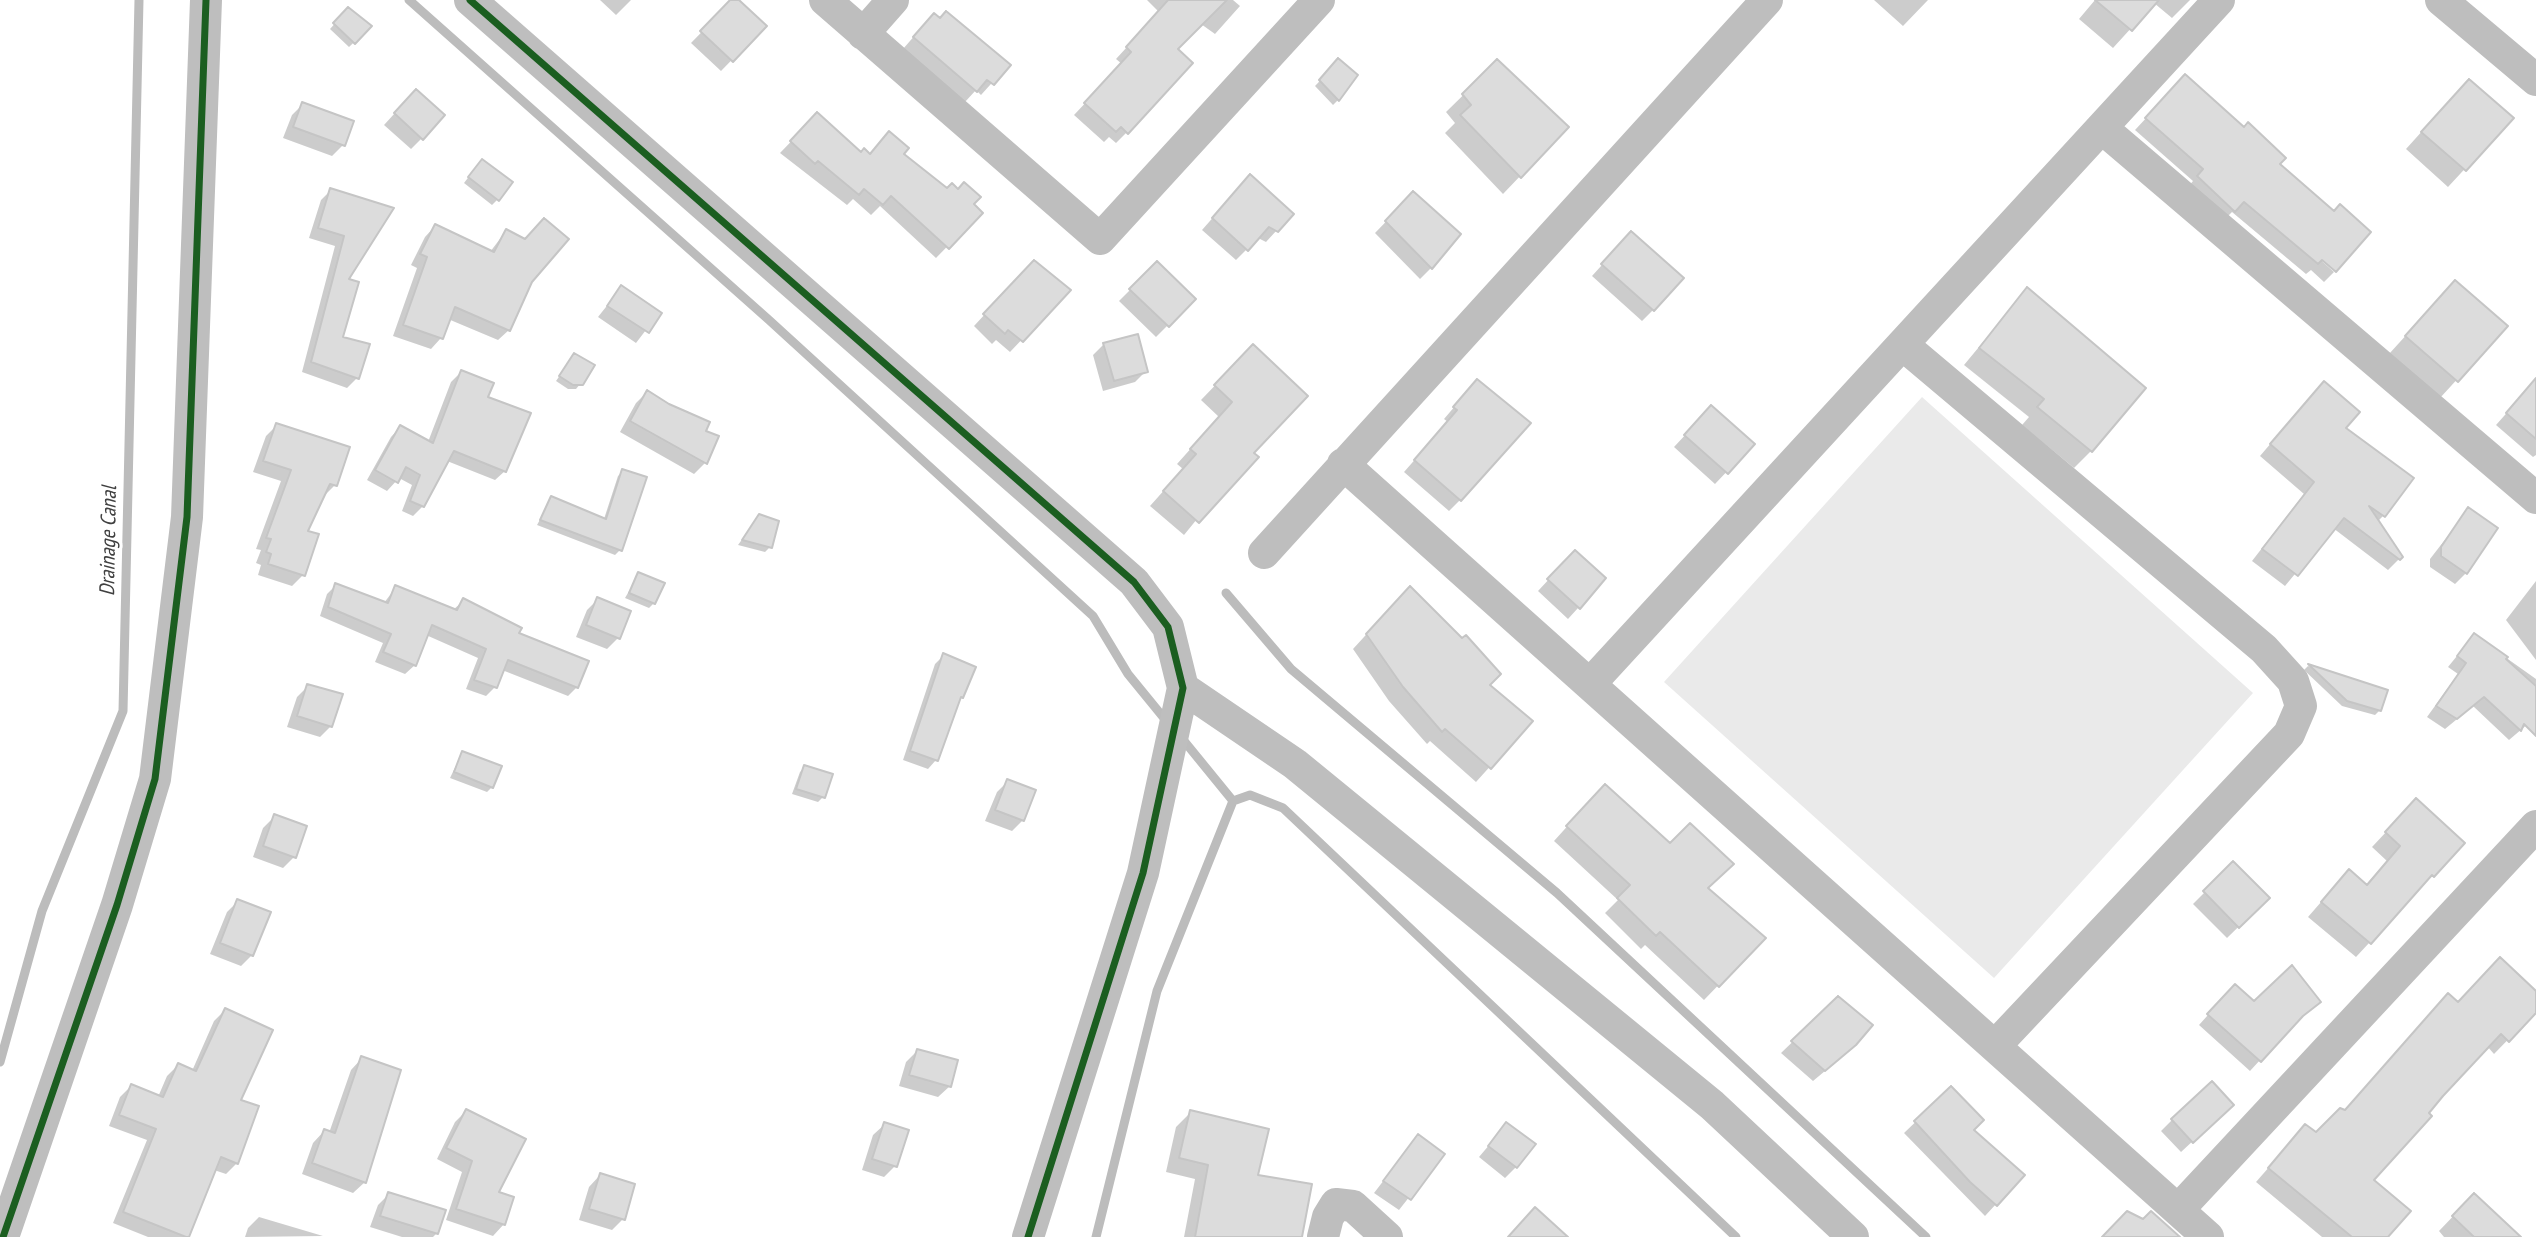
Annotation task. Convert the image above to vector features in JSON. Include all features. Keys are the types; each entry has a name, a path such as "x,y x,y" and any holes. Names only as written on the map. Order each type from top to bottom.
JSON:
{"street":[{"path":"4,1237 117,905 155,779 187,517 206,0"},
{"path":"470,0 1134,582 1168,627 1183,688 1143,873 1028,1237"},
{"path":"825,0 1100,239 1319,0"},
{"path":"863,34 894,0"},
{"path":"1264,553 1767,0"},
{"path":"1590,684 2219,0"},
{"path":"2441,0 2536,80"},
{"path":"2103,129 2536,498"},
{"path":"1903,345 2264,649 2293,681 2301,706 2289,734 1995,1046"},
{"path":"1343,464 2208,1237"},
{"path":"1183,688 1295,764 1712,1105 1853,1237"},
{"path":"2178,1210 2536,826"},
{"path":"1322,1237 1328,1217 1336,1204 1353,1206 1387,1237"}],"shaded area":[{"path":"1922,397 2253,693 1994,978 1664,682"}],"building":[{"path":"730,0 739,0 767,26 733,62 700,31"},
{"path":"1168,0 1227,0 1178,49 1193,63 1128,134 1121,127 1116,132 1084,103 1131,52 1126,47"},
{"path":"2095,0 2159,0 2132,31"},
{"path":"348,7 372,26 355,44 333,23"},
{"path":"946,11 1011,65 994,85 987,80 977,92 913,37 934,13 940,18"},
{"path":"1338,58 1358,75 1339,101 1319,80"},
{"path":"1497,59 1569,127 1521,178 1460,115 1471,105 1462,94"},
{"path":"2185,74 2244,127 2248,122 2286,158 2280,164 2334,211 2340,204 2371,232 2336,272 2322,260 2318,264 2244,202 2235,212 2197,176 2203,169 2145,118"},
{"path":"2469,79 2514,118 2466,171 2421,132"},
{"path":"416,89 445,115 423,140 394,113"},
{"path":"302,102 354,121 345,146 293,127"},
{"path":"817,112 861,152 864,148 870,154 889,131 909,148 904,154 947,188 952,183 958,189 964,182 981,197 974,204 983,213 949,249 891,196 883,205 864,189 859,195 818,161 815,164 790,141"},
{"path":"482,159 513,182 499,201 468,177"},
{"path":"1250,174 1294,214 1278,232 1269,227 1248,251 1212,218"},
{"path":"330,188 394,208 349,279 359,282 343,337 370,344 359,379 311,362 344,236 318,228"},
{"path":"1413,191 1461,234 1432,269 1385,221"},
{"path":"544,218 569,239 532,282 510,331 455,307 443,339 403,325 427,257 420,254 435,224 494,252 506,229 525,239"},
{"path":"1631,231 1684,278 1654,311 1601,264"},
{"path":"1034,260 1071,290 1023,342 1008,330 1005,334 983,314"},
{"path":"1157,261 1196,299 1169,327 1129,289"},
{"path":"2455,280 2508,326 2458,382 2405,336"},
{"path":"621,285 662,313 649,333 607,306"},
{"path":"2027,287 2146,388 2092,452 2037,407 2044,399 1979,348"},
{"path":"1138,334 1148,372 1114,381 1103,343"},
{"path":"1253,344 1308,396 1254,453 1259,457 1199,523 1163,491 1196,454 1190,449 1232,402 1214,385"},
{"path":"574,353 595,365 583,385 573,385 559,376"},
{"path":"461,370 494,383 488,397 531,413 506,472 454,451 424,507 410,501 420,475 406,467 398,483 375,470 400,425 433,443"},
{"path":"2536,378 2536,439 2506,413"},
{"path":"1477,379 1531,423 1461,501 1414,460 1457,410 1453,407"},
{"path":"2324,381 2360,412 2346,428 2414,478 2385,517 2369,506 2403,557 2400,560 2344,518 2298,576 2262,549 2314,482 2270,444"},
{"path":"647,390 669,404 710,422 706,431 719,436 707,464 630,421"},
{"path":"1711,405 1755,444 1728,474 1684,435"},
{"path":"276,423 350,447 337,486 330,484 308,531 319,534 305,576 268,564 271,554 266,552 271,539 266,538 291,470 263,461"},
{"path":"622,469 647,477 622,551 540,520 551,496 606,519"},
{"path":"2468,507 2498,528 2467,574 2441,556 2441,547"},
{"path":"759,514 779,521 772,548 742,540"},
{"path":"1575,550 1606,578 1580,609 1547,579"},
{"path":"638,572 665,583 655,604 629,593"},
{"path":"335,583 388,603 395,585 457,610 463,598 522,628 519,633 589,661 578,688 508,660 497,688 474,680 486,649 432,625 416,666 383,652 391,634 328,607"},
{"path":"1410,586 1462,638 1466,635 1501,674 1490,685 1533,721 1491,769 1445,729 1442,732 1403,687 1366,634"},
{"path":"597,597 631,611 620,639 586,625"},
{"path":"2474,633 2508,657 2506,659 2536,686 2536,736 2524,724 2521,731 2484,697 2457,719 2436,706 2466,663 2457,656"},
{"path":"943,653 976,667 963,698 961,697 938,761 910,751"},
{"path":"2308,664 2388,690 2381,711 2347,701"},
{"path":"307,684 343,694 332,727 297,716"},
{"path":"462,751 502,766 493,788 454,772"},
{"path":"804,765 833,774 825,798 796,789"},
{"path":"1007,779 1036,790 1024,821 995,810"},
{"path":"1605,784 1670,843 1690,823 1734,864 1708,888 1766,938 1719,987 1660,932 1656,936 1617,898 1630,885 1566,826"},
{"path":"2416,798 2465,843 2434,877 2432,875 2371,944 2321,902 2349,869 2367,885 2400,846 2385,832"},
{"path":"274,814 307,826 296,858 263,846"},
{"path":"2233,861 2270,898 2239,928 2203,891"},
{"path":"237,899 271,912 253,956 220,943"},
{"path":"2500,957 2536,991 2536,1013 2509,1042 2501,1034 2443,1096 2429,1113 2432,1116 2374,1180 2411,1211 2388,1237 2352,1237 2268,1168 2305,1124 2316,1132 2340,1108 2345,1110 2448,993 2458,1002"},
{"path":"2292,965 2321,1002 2303,1016 2261,1062 2207,1014 2235,984 2254,1001"},
{"path":"1838,996 1873,1025 1856,1045 1825,1071 1791,1041"},
{"path":"225,1008 273,1030 241,1100 259,1106 238,1164 221,1157 189,1237 186,1237 123,1212 156,1129 119,1115 131,1084 163,1097 178,1063 196,1071"},
{"path":"917,1049 958,1060 951,1087 909,1075"},
{"path":"361,1056 401,1070 366,1183 312,1163 324,1129 335,1133"},
{"path":"2212,1081 2234,1105 2193,1143 2171,1119"},
{"path":"1951,1086 1984,1120 1974,1130 2025,1175 1997,1206 1970,1182 1914,1121"},
{"path":"466,1109 526,1139 499,1192 514,1197 505,1225 456,1209 472,1161 446,1148"},
{"path":"1190,1110 1269,1129 1258,1175 1312,1184 1302,1237 1195,1237 1208,1165 1179,1158"},
{"path":"884,1122 909,1130 897,1167 872,1159"},
{"path":"1506,1122 1536,1144 1517,1168 1488,1146"},
{"path":"1418,1134 1445,1154 1411,1200 1383,1181"},
{"path":"600,1173 635,1184 625,1220 589,1209"},
{"path":"388,1192 446,1210 438,1234 380,1216"},
{"path":"2474,1193 2521,1237 2474,1237 2452,1216"},
{"path":"1535,1207 1568,1237 1508,1237"},
{"path":"2127,1211 2143,1219 2151,1211 2180,1237 2102,1237"}],"waterway":[{"name":"Drainage Canal","path":"0,1062 42,911 123,711 139,0"},
{"path":"409,0 769,320 1093,616 1128,674 1168,723"},
{"path":"1226,593 1291,669 1557,893 1926,1237"},
{"path":"1180,736 1233,801"},
{"path":"1096,1237 1157,991 1233,801 1250,795 1283,808 1736,1237"}],"cycle path":[{"path":"3,1237 117,905 155,779 187,517 206,0"},
{"path":"470,0 1134,582 1168,627 1183,688 1143,873 1028,1237"}]}
